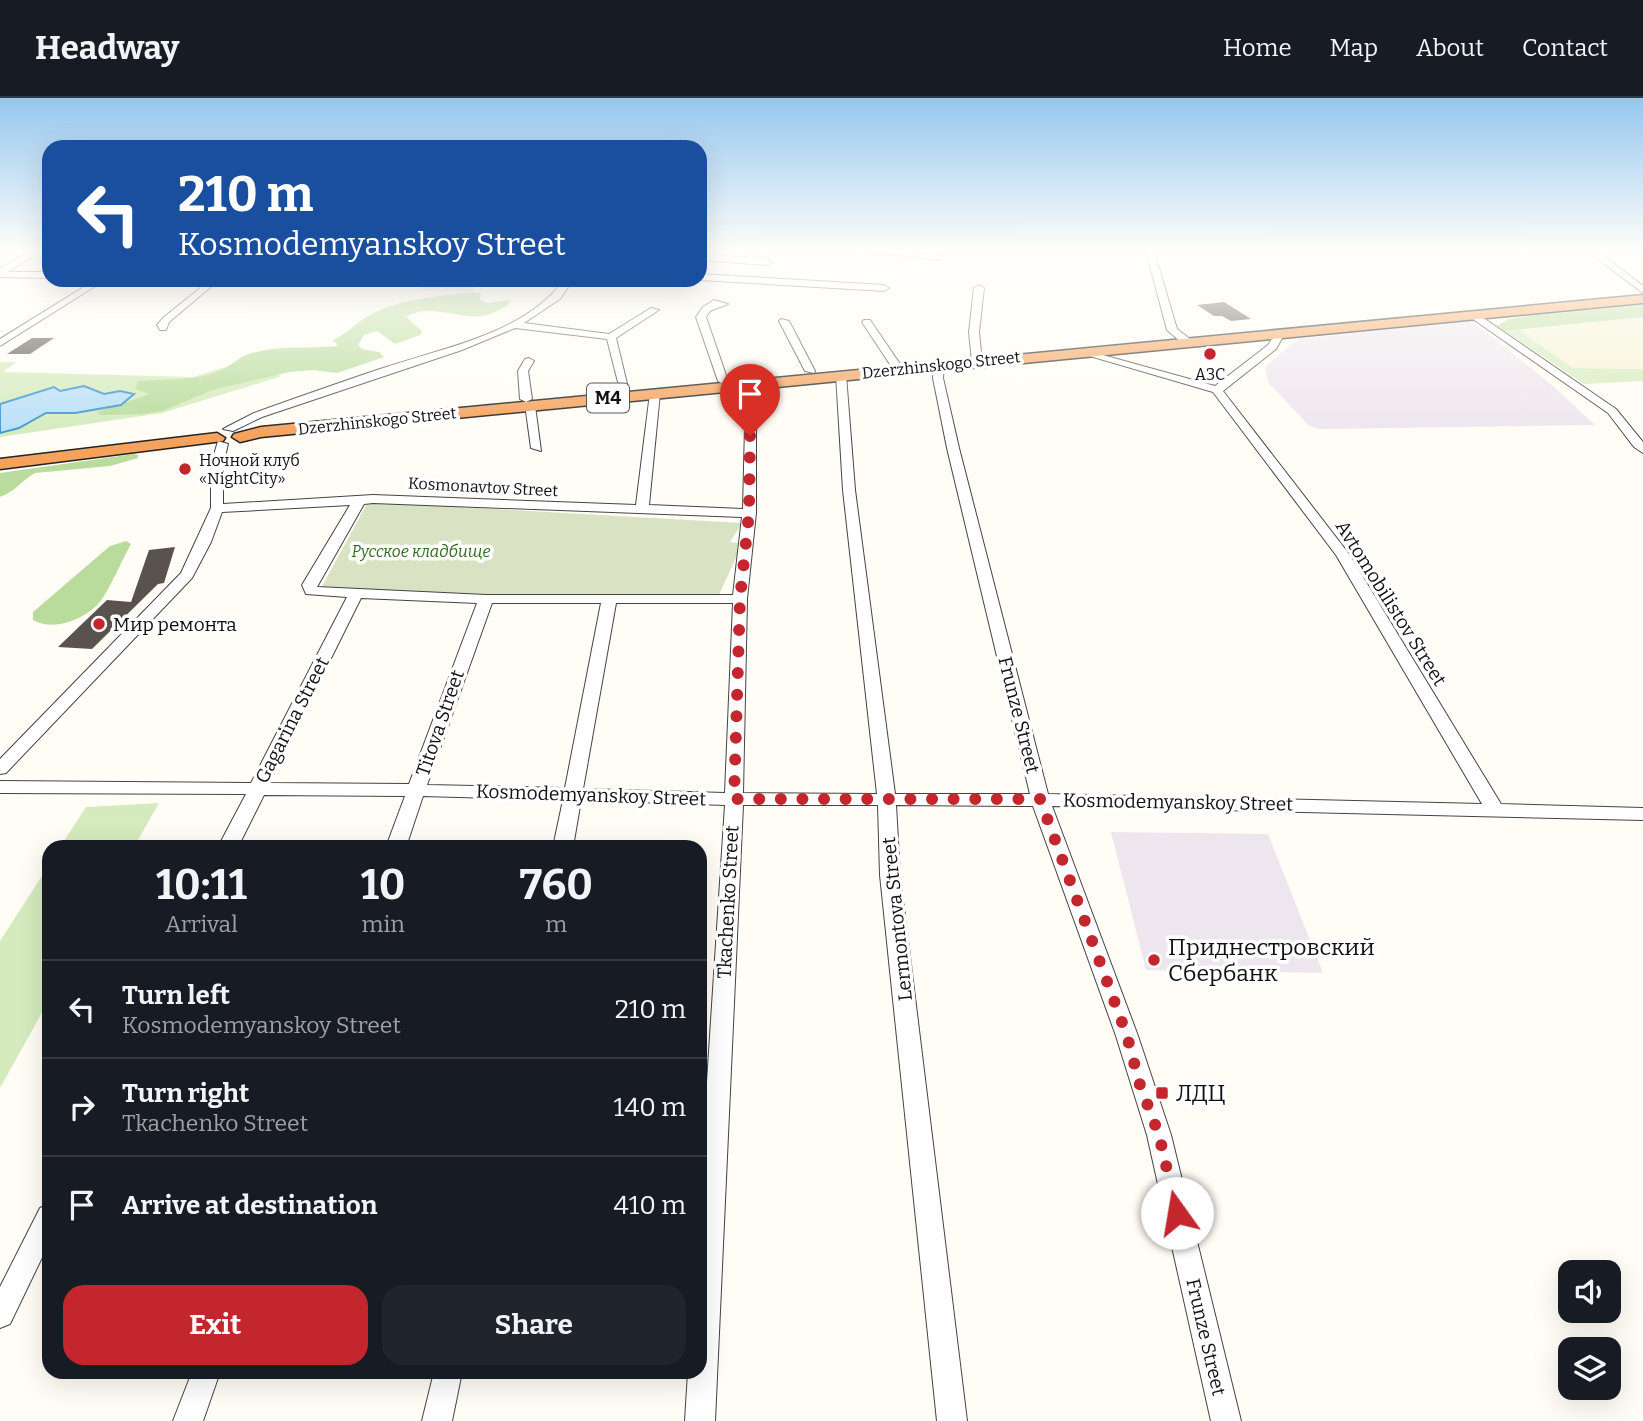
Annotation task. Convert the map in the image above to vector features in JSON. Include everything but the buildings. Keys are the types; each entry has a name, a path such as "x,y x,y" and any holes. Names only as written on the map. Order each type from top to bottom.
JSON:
{"highway":[{"name":"Dzerzhinskogo Street","path":"528,402 751,384 939,365 976,358 1447,313"},
{"name":"Dzerzhinskogo Street","path":"231,434 810,371 1081,352 1182,338 1280,333 1491,313"},
{"name":"M4","path":"0,464 231,434"}],"street":[{"path":"0,343 49,313"},
{"path":"163,328 162,325 175,313"},
{"path":"0,769 187,575 217,508 217,465 231,434 513,325 532,313"},
{"path":"513,325 611,337 650,313"},
{"path":"704,313 723,381"},
{"name":"Dzerzhinskogo Street","path":"976,313 974,332 976,358"},
{"path":"1167,313 1172,330 1182,338"},
{"path":"1473,315 1612,411 1621,420 1626,433 1643,449"},
{"path":"783,321 810,371"},
{"path":"867,322 895,364"},
{"path":"1081,352 1217,390 1272,346 1280,333"},
{"path":"611,337 625,390"},
{"path":"529,360 523,371 537,448"},
{"name":"Frunze Street","path":"939,365 953,449 1040,799 1127,1036 1140,1085 1159,1135 1226,1421"},
{"name":"Lermontova Street","path":"841,375 849,490 887,799 890,875 952,1421"},
{"name":"Tkachenko Street","path":"707,1293 734,799 740,599 749,513 751,384"},
{"name":"Avtomobilistov Street","path":"1217,390 1342,554 1496,811"},
{"path":"642,510 655,393"},
{"name":"Kosmonavtov Street","path":"217,508 359,502 373,499 749,513"},
{"path":"359,502 309,585 311,591 486,599 740,599"},
{"name":"Gagarina Street","path":"231,840 356,594"},
{"name":"Titova Street","path":"398,840 452,685 486,599"},
{"path":"565,840 610,600"},
{"name":"Kosmodemyanskoy Street","path":"0,787 416,790 734,799 1040,799 1643,814"},
{"path":"0,1315 42,1230"},
{"path":"188,1421 203,1379"},
{"path":"437,1421 446,1379"},
{"name":"Tkachenko Street","path":"700,1421 702,1379"}],"shaded area":[{"path":"1643,317 1643,369 1573,368 1519,330"},
{"path":"1472,321 1552,385 1595,425 1321,429 1309,426 1268,382 1265,367 1298,339"},
{"path":"1111,832 1268,834 1323,973 1146,970"}],"green space":[{"path":"375,313 416,313 406,317 422,331 420,335 395,344 377,331 364,335 358,345 362,349 379,352 384,357 337,373 312,370 289,372 212,390 162,411 101,415 97,412 150,394 135,389 138,381 211,374 247,355 263,351 338,346 333,340"},
{"path":"447,313 493,313 482,316"},
{"path":"1561,313 1643,313 1643,317 1505,331 1497,326 1508,319"},
{"path":"1519,330 1573,368 1643,369 1643,381 1584,384 1505,331"},
{"path":"0,362 16,362 3,372 193,377 242,362 282,376 162,413 0,437"},
{"path":"138,455 138,458 110,466 35,473 0,497 0,473"},
{"name":"Русское кладбище","path":"368,502 742,523 730,542 739,543 737,548 740,549 718,597 504,597 320,590"},
{"path":"126,541 131,544 107,592 93,609 77,619 59,624 50,625 33,620 33,612 110,546"},
{"path":"159,803 138,840 65,840 86,807"},
{"path":"42,876 42,1013 0,1088 0,941"}],"water":[{"path":"84,386 104,394 120,391 134,394 121,405 75,413 46,413 19,428 0,433 0,404 54,387 60,391"}],"place":[{"name":"АЗС","path":"1210,354"},
{"name":"Ночной клуб «NightCity»","path":"185,469"},
{"name":"Мир ремонта","path":"99,624"},
{"name":"Приднестровский Сбербанк","path":"1154,960"},
{"name":"ЛДЦ","path":"1162,1093"}],"route":[{"path":"750,436 749,513 740,599 734,799 1040,799 1127,1036 1140,1085 1159,1135 1177,1213"}]}
